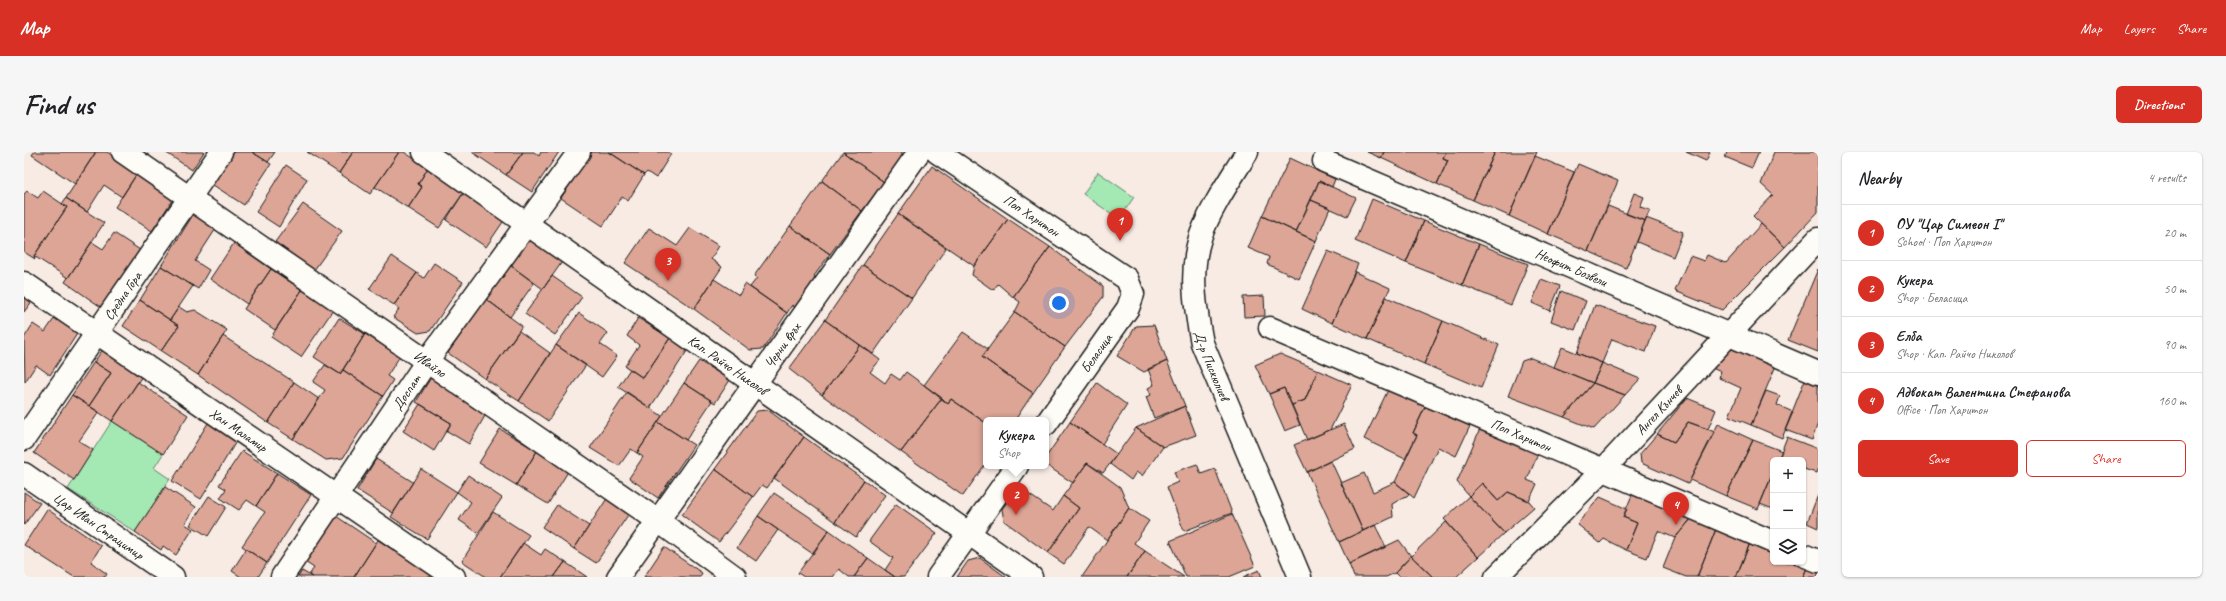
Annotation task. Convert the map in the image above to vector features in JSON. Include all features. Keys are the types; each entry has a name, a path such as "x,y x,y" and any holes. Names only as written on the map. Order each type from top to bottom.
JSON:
{"street":[{"name":"Ивайло","path":"123,152 657,520 735,577"},
{"name":"Средна Гора","path":"24,439 99,333 221,152"},
{"name":"Кап. Райчо Николов","path":"424,152 1031,577"},
{"name":"Доспат","path":"282,577 427,361 579,152"},
{"name":"Черни връх","path":"618,577 657,520 757,384 919,152"},
{"name":"Поп Харитон","path":"938,152 1127,279"},
{"name":"Д-р Пискюлиев","path":"1248,152 1201,235 1194,272 1195,308 1202,343 1207,357 1300,577"},
{"name":"Неофит Бозвели","path":"1324,161 1818,374"},
{"name":"Ангел Кънчев","path":"1496,577 1603,470 1727,334 1818,239"},
{"name":"Беласица","path":"1049,420 1128,308 1133,294 1127,279"},
{"name":"Хан Маламир","path":"24,283 454,577"},
{"name":"Поп Харитон","path":"1270,328 1770,541"},
{"path":"938,577 1015,469"},
{"name":"Цар Иван Страцимир","path":"24,474 173,577"},
{"path":"1806,556 1818,561"}],"green space":[{"path":"1098,172 1134,197 1119,219 1083,194"},
{"path":"112,421 163,454 154,468 170,479 135,532 68,489"}],"building":[{"path":"34,152 95,153 75,184 32,155"},
{"path":"96,152 107,152 138,172 122,197 104,185 87,212 66,198"},
{"path":"165,152 204,152 192,170"},
{"path":"234,152 252,152 271,164 244,205 213,185"},
{"path":"252,152 275,152 268,162"},
{"path":"307,152 353,152 339,173"},
{"path":"353,152 399,152 370,194 339,173"},
{"path":"399,152 404,152 428,168 418,184 422,187 408,208 375,187"},
{"path":"472,152 523,152 506,175"},
{"path":"523,152 534,152 539,156 541,152 559,152 532,192 506,175"},
{"path":"592,152 609,152 644,175 628,201 622,197 603,226 561,198"},
{"path":"609,152 668,152 671,154 656,178 647,172 644,175"},
{"path":"843,152 884,182 862,211 822,181"},
{"path":"843,152 902,152 902,157 884,182"},
{"path":"1367,152 1384,152 1381,158"},
{"path":"1384,152 1446,152 1443,158 1448,160 1437,184 1381,158"},
{"path":"1446,152 1495,152 1473,200 1437,184 1448,160 1443,158"},
{"path":"1495,152 1537,152 1509,216 1473,200"},
{"path":"1686,152 1710,152 1706,161"},
{"path":"1727,152 1759,152 1752,168 1725,157"},
{"path":"1774,152 1818,152 1818,212 1785,247 1753,216 1773,195 1761,184"},
{"path":"1535,156 1574,172 1548,234 1509,216"},
{"path":"1290,158 1335,179 1332,187 1319,181 1296,232 1262,216"},
{"path":"1578,164 1618,181 1588,251 1548,234"},
{"path":"286,165 307,179 279,227 256,212"},
{"path":"932,166 1008,219 974,266 898,214"},
{"path":"428,168 464,192 439,228 408,208 422,187 418,184"},
{"path":"138,172 175,196 152,231 115,207"},
{"path":"822,181 862,211 830,254 790,226"},
{"path":"1319,181 1356,198 1347,216 1311,200"},
{"path":"27,191 38,198 43,191 67,207 34,256 35,259 24,252 24,194"},
{"path":"464,192 505,219 486,247 446,220"},
{"path":"1634,193 1644,197 1640,207 1650,210 1645,221 1626,214"},
{"path":"66,198 104,223 68,278 34,256 67,207 62,204"},
{"path":"1372,199 1424,221 1406,263 1355,241"},
{"path":"1311,200 1330,208 1316,241 1296,232"},
{"path":"303,204 342,231 314,270 275,242"},
{"path":"1608,206 1645,221 1626,268 1588,251"},
{"path":"196,210 219,224 195,261 209,270 198,289 161,266"},
{"path":"898,214 946,248 912,298 863,265"},
{"path":"1262,216 1316,241 1299,279 1267,264 1269,257 1248,248"},
{"path":"1646,218 1683,232 1673,257 1637,242"},
{"path":"1008,219 1050,247 1013,297 998,284 993,290 972,275 974,266"},
{"path":"1424,221 1479,244 1462,285 1406,263"},
{"path":"1761,224 1785,247 1722,310 1675,291 1690,256 1704,261 1707,255 1726,263"},
{"path":"790,226 830,254 814,276 818,279 797,309 792,305 787,313 750,287 757,278 754,276"},
{"path":"649,228 677,246 690,228 719,246 711,259 722,267 694,309 625,263"},
{"path":"114,233 140,250 101,307 65,282 92,242 103,249"},
{"path":"533,241 562,262 543,289 510,265 527,242"},
{"path":"234,243 271,269 247,304 210,279"},
{"path":"1479,244 1528,264 1511,305 1462,285"},
{"path":"1050,247 1103,286 1103,297 1065,347 1015,312 1020,302 1013,297"},
{"path":"1328,251 1358,264 1332,323 1302,309"},
{"path":"392,256 417,273 394,305 369,289"},
{"path":"434,263 463,282 430,331 418,333 393,317 399,309 394,305 417,273 424,278"},
{"path":"510,265 534,283 510,317 486,299"},
{"path":"863,265 912,298 873,354 825,320"},
{"path":"161,266 193,286 170,320 140,300"},
{"path":"271,269 302,290 275,330 244,309"},
{"path":"1818,269 1818,352 1788,340"},
{"path":"1355,272 1390,288 1367,339 1332,323"},
{"path":"552,276 582,297 555,335 525,314"},
{"path":"714,279 739,295 745,284 787,313 763,349 750,350 694,309"},
{"path":"1541,279 1560,286 1550,311 1532,303"},
{"path":"302,290 333,310 301,357 271,337"},
{"path":"1561,291 1586,301 1575,330 1551,321"},
{"path":"24,294 33,300 24,312"},
{"path":"1264,296 1265,316 1244,317 1243,297"},
{"path":"1386,297 1443,321 1424,364 1367,339"},
{"path":"486,299 522,326 485,379 448,353"},
{"path":"140,300 179,326 161,351 123,326"},
{"path":"1595,305 1655,326 1646,352 1612,339 1602,363 1577,353"},
{"path":"179,307 187,312 195,310 227,330 198,375 161,351 179,326 170,320"},
{"path":"1015,312 1065,347 1033,393 982,357"},
{"path":"579,313 608,333 600,344 617,356 602,377 556,345"},
{"path":"56,316 79,331 50,375 36,365 25,382 24,338 33,324 45,332"},
{"path":"339,318 365,334 340,374 314,357"},
{"path":"638,318 670,338 643,378 625,366 639,345 627,336"},
{"path":"825,320 860,345 822,395 789,369"},
{"path":"1443,321 1499,345 1481,388 1424,364"},
{"path":"1154,325 1167,361 1144,372 1117,356 1136,326"},
{"path":"519,331 550,353 519,401 485,379"},
{"path":"963,332 988,349 982,357 1033,393 1017,417 983,417 983,421 951,399 948,404 924,385"},
{"path":"365,334 400,356 387,376 393,380 383,396 343,370"},
{"path":"223,336 294,382 268,423 198,375"},
{"path":"670,338 687,351 650,408 618,387 630,369 643,378"},
{"path":"1731,344 1777,363 1751,425 1729,416 1741,388 1719,378 1721,372 1712,368"},
{"path":"106,345 146,370 112,421 89,406 111,373 94,362"},
{"path":"556,345 586,365 548,421 519,401"},
{"path":"860,345 880,360 870,372 885,383 891,374 900,380 906,372 942,398 901,452 822,395"},
{"path":"1562,347 1602,363 1593,383 1554,367"},
{"path":"1280,354 1318,370 1305,400 1292,405 1284,388 1269,394 1255,365"},
{"path":"1531,358 1593,383 1564,417 1508,396 1522,361"},
{"path":"699,361 730,380 715,403 684,383"},
{"path":"1167,361 1185,406 1154,418 1146,397 1151,395 1148,388 1154,385 1148,369"},
{"path":"94,362 111,373 89,406 72,395"},
{"path":"1602,363 1640,379 1625,395 1593,383"},
{"path":"325,365 340,374 343,370 383,396 343,458 326,460 293,439 325,390 313,382"},
{"path":"1318,370 1352,385 1330,430 1307,440 1292,405 1305,400"},
{"path":"433,374 490,407 469,444 447,431 451,423 416,402"},
{"path":"1806,377 1818,382 1818,423 1812,440 1785,430"},
{"path":"138,382 188,415 163,454 112,421"},
{"path":"294,382 319,399 293,439 268,423"},
{"path":"684,383 712,401 686,440 658,422"},
{"path":"1097,383 1127,405 1102,444 1070,422"},
{"path":"1593,383 1625,395 1594,429 1564,417"},
{"path":"1284,388 1300,425 1285,431 1269,394"},
{"path":"1389,388 1426,405 1413,433 1417,435 1405,459 1364,439"},
{"path":"1766,391 1780,396 1777,405 1793,412 1782,438 1751,425"},
{"path":"627,392 662,416 637,453 631,449 619,466 590,448"},
{"path":"72,395 99,412 79,441 93,450 74,480 34,453"},
{"path":"942,398 948,404 951,399 983,421 983,467 963,496 901,452"},
{"path":"1687,398 1716,410 1708,429 1688,422 1674,442 1657,434"},
{"path":"420,404 451,423 434,451 403,431"},
{"path":"1426,405 1470,426 1456,456 1438,447 1414,498 1395,482 1417,435 1413,433"},
{"path":"1185,406 1196,435 1163,447 1136,428"},
{"path":"768,410 804,437 767,488 762,485 753,497 715,469 757,411"},
{"path":"658,422 694,445 658,498 629,478 643,457 637,453"},
{"path":"1070,422 1117,454 1103,473 1087,463 1073,483 1049,467 1049,453"},
{"path":"1688,422 1715,432 1688,484 1641,463 1640,454 1657,434 1674,442"},
{"path":"208,423 237,440 201,499 172,481"},
{"path":"1344,424 1355,449 1307,472 1294,445"},
{"path":"1718,424 1753,440 1726,496 1690,480"},
{"path":"1136,428 1163,447 1142,476 1136,472 1131,480 1110,464"},
{"path":"500,429 537,451 516,485 479,463"},
{"path":"1480,429 1538,454 1527,480 1537,484 1529,501 1508,492 1498,501 1482,483 1469,496 1457,482"},
{"path":"804,437 864,480 835,522 774,478"},
{"path":"1787,437 1818,449 1818,466 1816,473 1806,470 1806,457 1779,457"},
{"path":"1753,440 1782,451 1779,457 1770,457 1770,480 1758,509 1726,496"},
{"path":"242,451 277,473 256,506 247,500 239,510 220,498 226,489 219,485"},
{"path":"537,451 569,470 548,504 516,485"},
{"path":"376,459 413,482 393,513 357,490"},
{"path":"1331,461 1363,531 1339,542 1307,472"},
{"path":"1087,463 1120,487 1129,508 1107,540 1089,527 1064,564 1048,553 1079,508 1063,496"},
{"path":"1197,464 1201,474 1215,469 1232,513 1184,531 1167,487 1178,482 1174,472"},
{"path":"421,469 457,492 427,539 391,517"},
{"path":"715,469 753,497 719,542 682,515"},
{"path":"277,473 311,495 267,563 242,546 265,512 256,506"},
{"path":"1364,473 1373,492 1395,482 1410,494 1392,504 1393,517 1363,531 1341,483"},
{"path":"468,475 502,498 478,533 459,520 471,502 457,492"},
{"path":"864,480 885,495 856,537 835,522"},
{"path":"1770,480 1770,508 1760,504"},
{"path":"1482,483 1498,501 1508,492 1529,501 1534,507 1504,533 1469,496"},
{"path":"165,487 196,507 185,524 193,529 176,555 163,546 161,550 135,532"},
{"path":"1018,487 1053,511 1063,496 1079,508 1048,553 1004,521 1002,509"},
{"path":"24,492 40,503 24,525"},
{"path":"774,493 829,530 813,554 758,516"},
{"path":"1632,495 1691,519 1675,538 1658,531 1647,558 1626,550 1637,523 1623,517"},
{"path":"1818,495 1818,528 1807,523"},
{"path":"209,496 226,507 208,536 190,525"},
{"path":"1469,496 1504,533 1478,557 1444,519"},
{"path":"608,497 630,512 596,563 574,549"},
{"path":"1600,497 1627,509 1623,517 1637,523 1626,550 1604,539 1600,543 1577,524"},
{"path":"896,504 937,533 904,577 895,577 885,570 893,558 869,541"},
{"path":"557,505 589,526 574,549 542,527"},
{"path":"1129,508 1149,521 1134,543 1145,551 1127,577 1082,577"},
{"path":"47,509 101,546 91,562 107,574 105,577 74,577 24,545"},
{"path":"493,512 529,535 500,577 486,577 462,561"},
{"path":"1232,514 1255,566 1229,577 1186,577 1170,541"},
{"path":"336,516 376,543 354,577 312,577 309,575 314,568 305,562"},
{"path":"758,516 778,530 756,561 737,548"},
{"path":"1691,519 1716,529 1697,577 1686,577 1663,568 1675,538"},
{"path":"1446,522 1478,557 1456,577 1433,577 1411,556"},
{"path":"1375,525 1386,547 1349,564 1339,542"},
{"path":"1716,529 1750,543 1736,577 1697,577"},
{"path":"829,530 868,558 854,577 849,577 839,569 833,577 804,577 798,573"},
{"path":"378,540 435,577 354,577"},
{"path":"1399,540 1411,556 1395,573 1386,577 1354,577 1349,564"},
{"path":"523,543 541,555 545,549 565,562 554,577 500,577"},
{"path":"1750,543 1770,552 1770,565 1800,565 1807,568 1803,577 1736,577"},
{"path":"664,547 702,573 700,577 644,577"},
{"path":"246,549 267,563 258,577 241,577 232,571"},
{"path":"1145,551 1184,577 1127,577"},
{"path":"1411,556 1433,577 1399,577 1395,573"},
{"path":"868,558 885,570 895,577 854,577"},
{"path":"980,558 1006,577 957,577 968,561"},
{"path":"565,562 587,577 554,577"},
{"path":"1807,568 1818,572 1818,577 1803,577"},
{"path":"1259,570 1262,577 1243,577"},
{"path":"302,571 309,575 312,577 298,577"}],"place":[{"name":"ОУ \"Цар Симеон I\"","path":"1120,241"},
{"name":"Елба","path":"668,281"},
{"name":"Кукера","path":"1016,515"},
{"name":"Адвокат Валентина Стефанова","path":"1676,525"}]}
